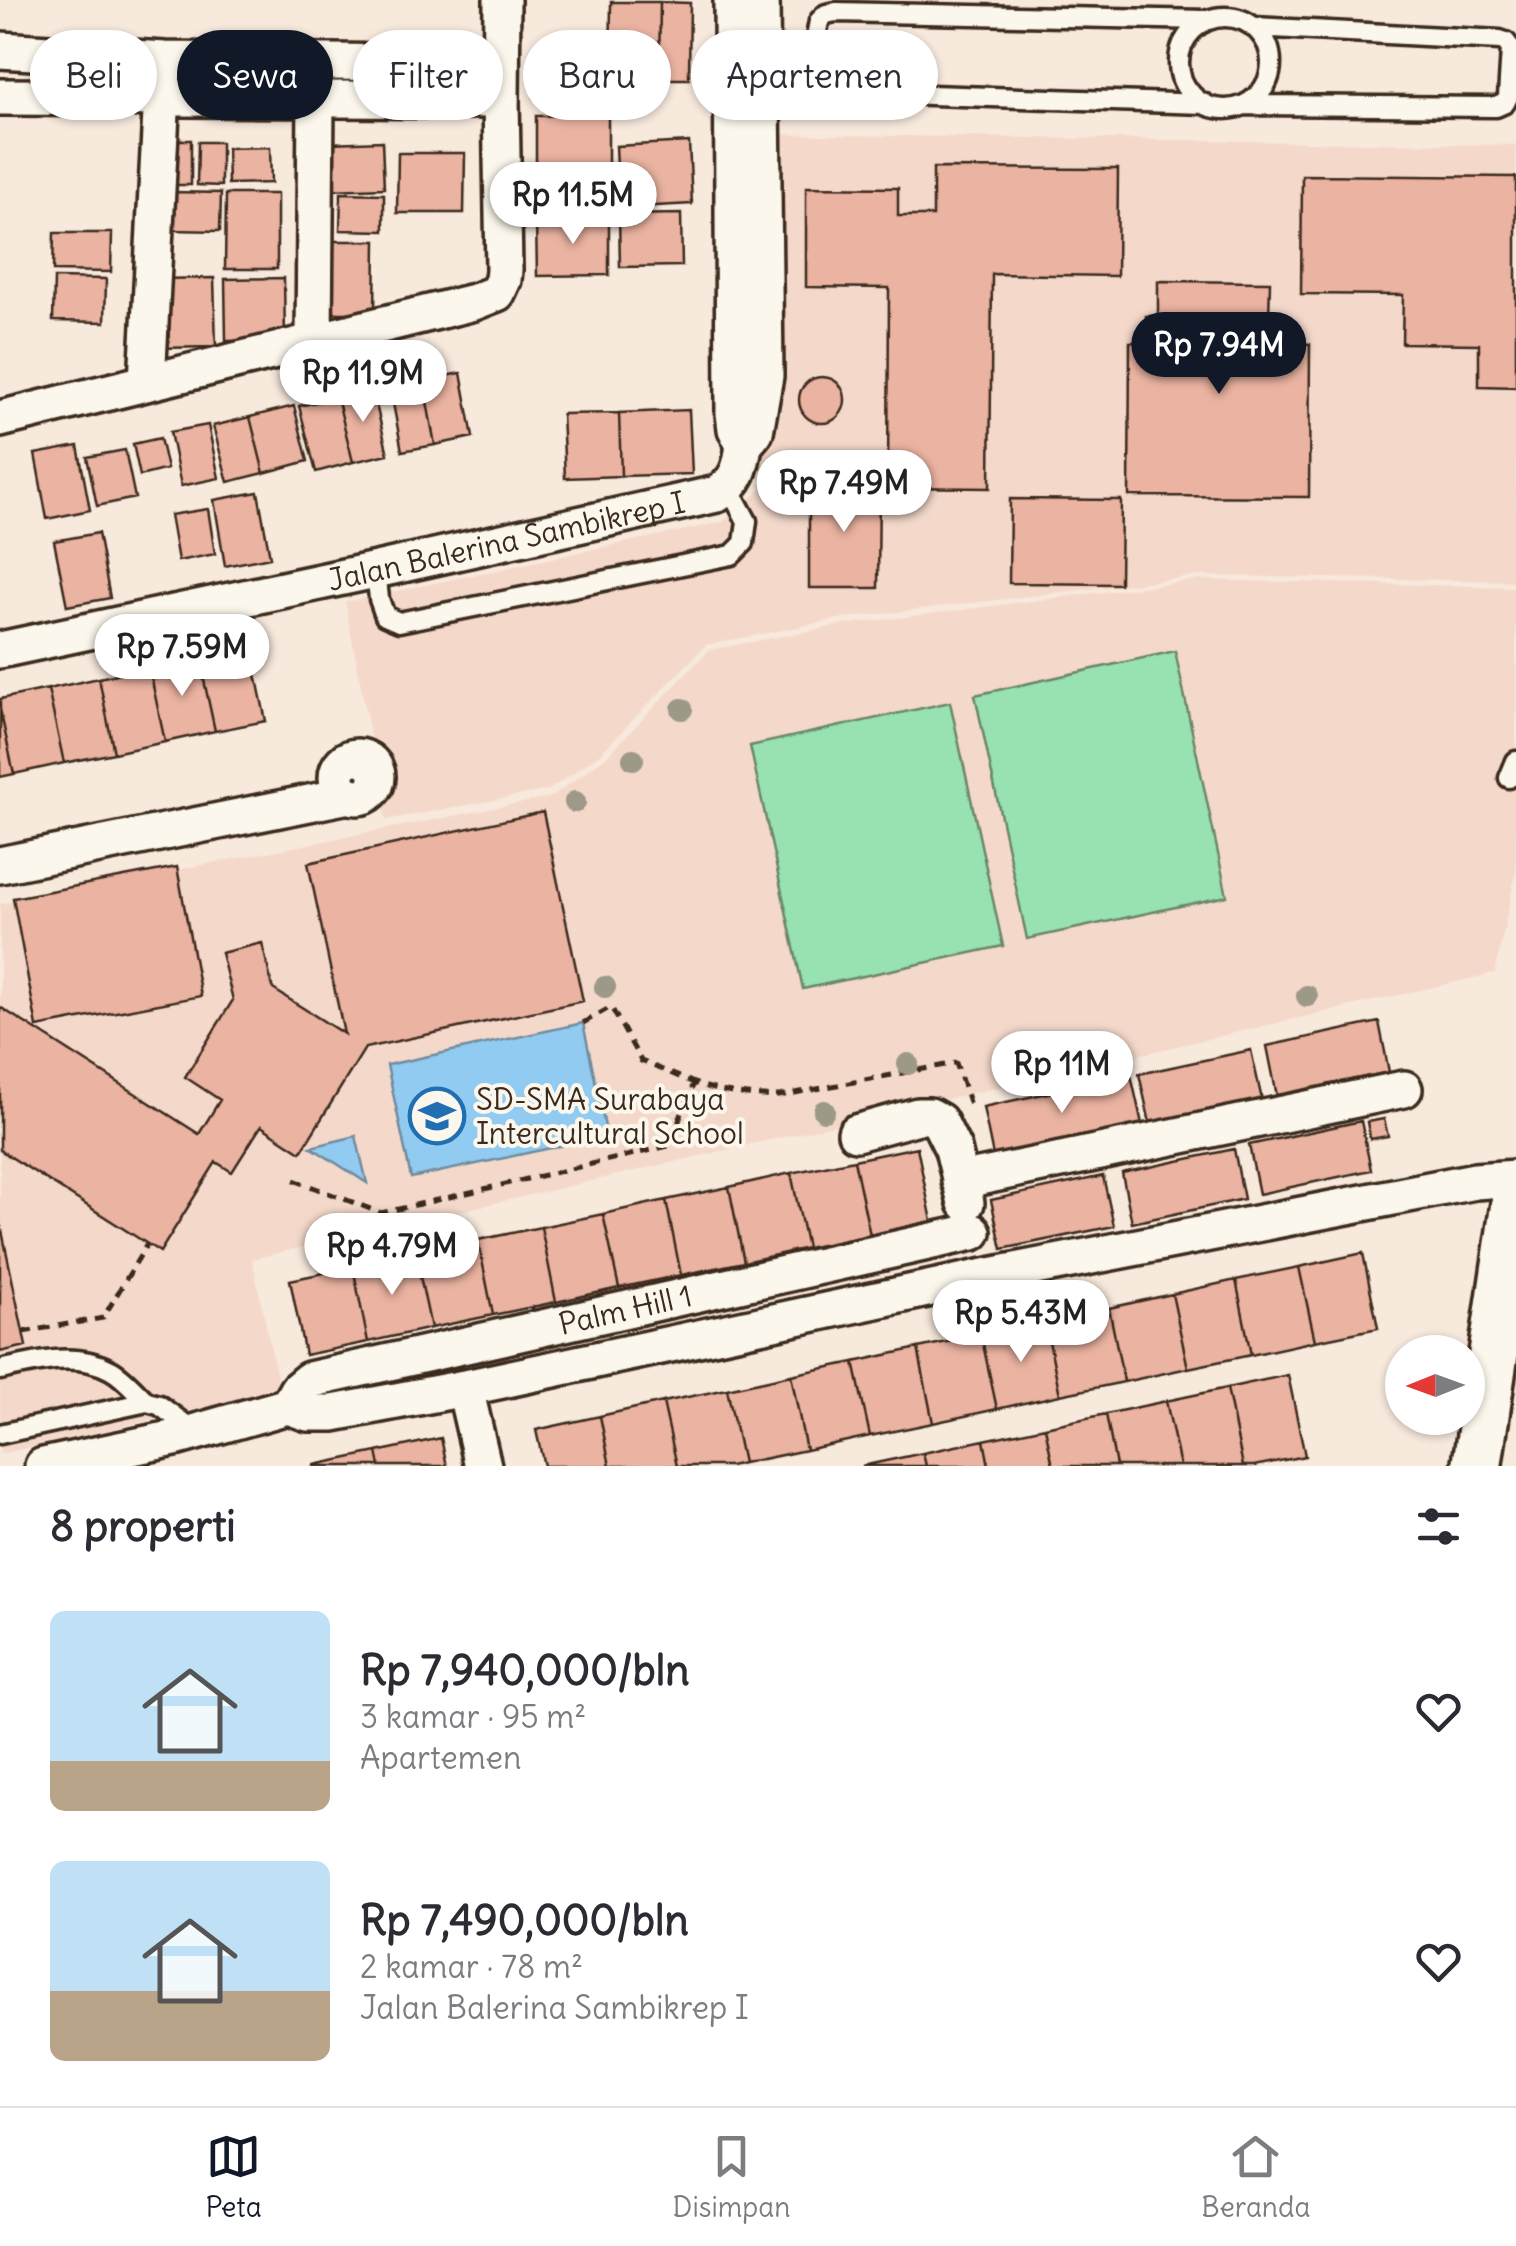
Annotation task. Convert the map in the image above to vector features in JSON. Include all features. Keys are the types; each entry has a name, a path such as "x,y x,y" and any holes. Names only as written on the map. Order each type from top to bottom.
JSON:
{"street":[{"path":"501,30 502,0"},
{"path":"732,0 734,413 744,446"},
{"path":"728,486 740,470 744,446 755,432 765,376 760,0"},
{"path":"0,50 165,60 353,62"},
{"path":"147,382 165,60"},
{"path":"0,97 177,96"},
{"path":"314,342 316,120"},
{"path":"0,419 474,302 497,293 504,270 501,120"},
{"name":"Jalan Balerina Sambikrep I","path":"0,650 718,494 728,486"},
{"path":"0,865 349,795"},
{"path":"960,1182 1404,1089"},
{"path":"856,1133 918,1116 939,1121 953,1149 980,1278"},
{"name":"Palm Hill 1","path":"43,1466 288,1406 308,1413 333,1414 980,1278 1474,1181 1516,1178"},
{"path":"1516,1200 1480,1466 1516,1459"},
{"name":"Palm Hill 1","path":"288,1406 309,1380 973,1232"},
{"path":"466,1388 483,1466"}],"lane":[{"path":"1204,104 1184,83 1179,69 1180,54 1194,28 1231,8 1254,26 1500,40 1511,49 1508,96 1505,103 1496,107 1244,104"},
{"path":"1207,20 836,12 826,14 820,21 816,71 823,84 840,92 1204,104 1231,109 1257,96 1266,83 1270,53 1254,26"},
{"path":"376,570 384,616 398,622 732,555 744,542 747,521 728,486"},
{"path":"0,1370 29,1363 81,1359 113,1370 147,1402"},
{"path":"0,1434 147,1402 159,1405 184,1434"}],"path":[{"path":"583,1023 611,1007 641,1060 717,1091 752,1096 779,1096 956,1063 974,1119"},
{"path":"294,1180 381,1213 669,1146 694,1083"},
{"path":"23,1332 103,1318 147,1244"}],"shaded area":[{"path":"761,134 1516,145 1516,581 1197,576 839,619 706,645 600,754 549,790 386,820 345,602 722,522 761,490"},
{"name":"SD-SMA Surabaya Intercultural School","path":"1197,580 1516,587 1516,872 1495,973 252,1259 280,1391 0,1454 0,904 551,797 606,757 709,650 841,625"}],"green space":[{"path":"1175,651 1227,896 1027,939 975,695"},
{"path":"950,702 1003,946 803,989 750,746"}],"water":[{"path":"583,1023 607,1136 411,1178 387,1065"},
{"path":"356,1136 367,1183 311,1147"}],"building":[{"path":"611,2 660,2 660,30 611,30"},
{"path":"660,2 690,3 689,79 671,79 671,30 660,30"},
{"path":"536,120 608,120 608,168 536,168"},
{"path":"163,140 191,140 191,185 164,185"},
{"path":"382,141 384,188 331,190 329,143"},
{"path":"198,142 221,142 221,186 197,185"},
{"path":"689,142 692,204 619,208 616,146"},
{"path":"270,147 271,183 228,184 227,148"},
{"path":"398,153 465,153 464,213 397,213"},
{"path":"536,168 608,168 609,219 536,220"},
{"path":"933,168 1118,169 1117,276 992,274 990,488 888,487 889,288 806,287 806,187 898,188 898,216 933,216"},
{"path":"1302,175 1516,177 1516,387 1479,386 1479,344 1402,343 1403,295 1301,294"},
{"path":"173,192 221,193 220,231 173,230"},
{"path":"341,193 384,194 384,231 340,230"},
{"path":"226,194 277,194 277,269 225,269"},
{"path":"681,214 682,266 620,267 619,215"},
{"path":"609,219 609,275 537,276 536,220"},
{"path":"54,233 112,233 111,272 53,271"},
{"path":"326,241 376,241 375,313 326,313"},
{"path":"54,278 106,279 105,322 53,321"},
{"path":"214,278 216,347 157,348 156,279"},
{"path":"284,278 285,340 226,341 225,279"},
{"path":"1158,281 1270,282 1269,317 1290,317 1290,343 1310,344 1309,497 1129,496 1130,342 1146,342 1146,316 1158,316"},
{"path":"461,373 473,437 435,445 423,380"},
{"path":"822,377 838,384 845,400 838,416 822,423 806,416 799,400 806,384"},
{"path":"423,380 435,445 402,451 390,387"},
{"path":"372,388 388,454 353,462 337,397"},
{"path":"337,397 353,462 316,472 299,406"},
{"path":"294,406 308,461 264,473 250,417"},
{"path":"689,410 692,474 621,476 619,413"},
{"path":"619,413 621,476 565,478 562,414"},
{"path":"250,417 264,473 228,482 213,426"},
{"path":"208,425 219,478 181,486 170,432"},
{"path":"160,438 167,469 140,476 133,444"},
{"path":"78,446 90,510 47,519 35,454"},
{"path":"125,450 135,498 97,506 87,457"},
{"path":"809,482 879,483 878,588 809,588"},
{"path":"258,492 270,557 225,566 214,500"},
{"path":"1010,499 1121,500 1120,584 1009,583"},
{"path":"208,509 215,554 178,561 170,515"},
{"path":"98,533 110,598 67,606 54,541"},
{"path":"250,646 266,721 215,731 199,657"},
{"path":"199,657 215,731 165,742 149,667"},
{"path":"149,667 165,742 114,753 99,678"},
{"path":"99,678 114,753 64,763 48,689"},
{"path":"48,689 64,763 14,774 0,699"},
{"path":"0,709 14,774 0,777"},
{"path":"543,812 583,1001 365,1048 301,1152 261,1126 232,1172 216,1162 160,1252 0,1150 0,1007 199,1134 220,1100 185,1077 233,1000 221,953 262,943 273,989 344,1034 308,863"},
{"path":"177,867 201,996 37,1027 13,898"},
{"path":"1379,1022 1389,1072 1277,1096 1267,1046"},
{"path":"1251,1050 1262,1100 1150,1123 1139,1074"},
{"path":"1131,1075 1142,1124 993,1156 983,1107"},
{"path":"1384,1119 1388,1136 1370,1139 1367,1122"},
{"path":"1361,1121 1371,1170 1259,1194 1249,1145"},
{"path":"917,1147 932,1221 870,1235 854,1160"},
{"path":"1234,1149 1244,1199 1132,1223 1122,1173"},
{"path":"854,1160 870,1235 807,1248 791,1173"},
{"path":"791,1173 807,1248 744,1262 729,1187"},
{"path":"1103,1176 1114,1226 1002,1249 991,1200"},
{"path":"729,1187 744,1262 681,1275 666,1200"},
{"path":"666,1200 681,1275 619,1288 603,1214"},
{"path":"603,1214 619,1288 556,1302 541,1227"},
{"path":"0,1221 26,1346 0,1352"},
{"path":"541,1227 556,1302 493,1315 478,1240"},
{"path":"478,1240 493,1315 431,1328 415,1253"},
{"path":"415,1253 431,1328 368,1342 353,1267"},
{"path":"1363,1253 1378,1328 1315,1341 1299,1267"},
{"path":"353,1267 368,1342 305,1355 290,1280"},
{"path":"1299,1267 1315,1341 1251,1355 1236,1280"},
{"path":"1236,1280 1251,1355 1188,1368 1172,1294"},
{"path":"1172,1294 1188,1368 1124,1382 1109,1308"},
{"path":"1109,1308 1124,1382 1060,1395 1045,1321"},
{"path":"1045,1321 1060,1395 997,1409 981,1335"},
{"path":"981,1335 997,1409 933,1423 918,1348"},
{"path":"918,1348 933,1423 870,1436 854,1362"},
{"path":"854,1362 870,1436 806,1450 791,1375"},
{"path":"791,1375 806,1450 743,1463 727,1389"},
{"path":"1288,1375 1305,1456 1243,1466 1227,1388"},
{"path":"1227,1388 1243,1466 1180,1466 1166,1401"},
{"path":"727,1389 743,1463 677,1466 663,1402"},
{"path":"1166,1401 1180,1466 1116,1466 1106,1414"},
{"path":"663,1402 677,1466 610,1466 600,1416"},
{"path":"1106,1414 1116,1466 1053,1466 1045,1427"},
{"path":"600,1416 610,1466 544,1466 536,1430"},
{"path":"1045,1427 1053,1466 989,1466 984,1440"},
{"path":"441,1438 447,1466 380,1466 377,1452"},
{"path":"984,1440 989,1466 926,1466 923,1453"},
{"path":"377,1452 380,1466 314,1466 314,1465"},
{"path":"923,1453 926,1466 862,1466"}],"place":[{"name":"SD-SMA Surabaya Intercultural School","path":"437,1116"}]}
